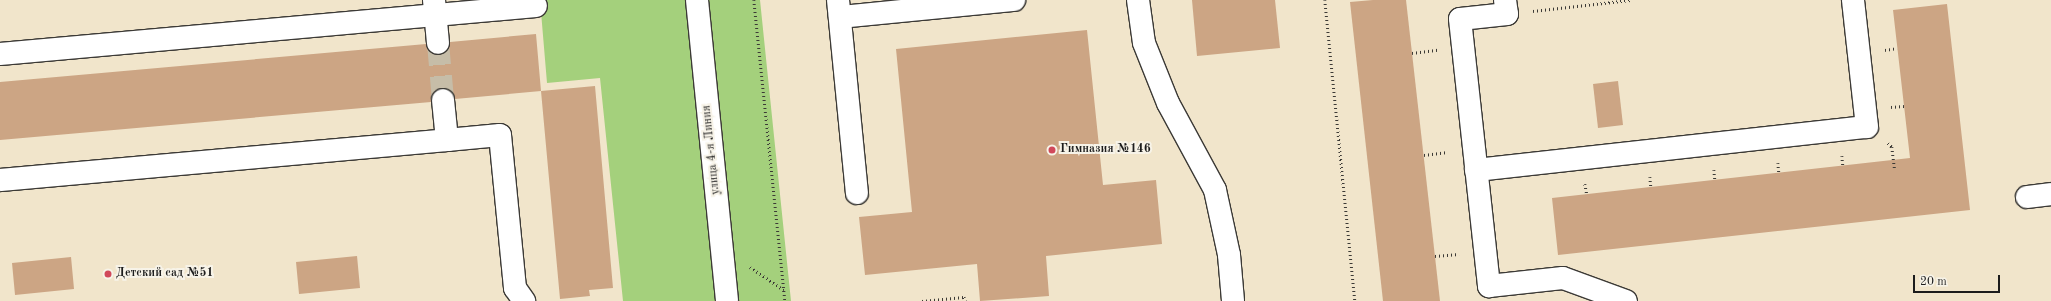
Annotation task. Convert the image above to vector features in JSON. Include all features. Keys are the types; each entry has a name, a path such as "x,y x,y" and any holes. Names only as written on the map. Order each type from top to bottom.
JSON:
{"street":[{"name":"улица 4-я Линия","path":"697,0 727,301"},
{"path":"857,193 839,9 1014,0"},
{"path":"1138,0 1144,44 1168,103 1215,190 1229,256 1233,301"},
{"path":"1476,170 1867,126 1853,0"},
{"path":"0,54 435,8 536,6"},
{"path":"1506,7 1460,19 1489,286 1563,278 1626,301"},
{"path":"435,8 438,43"},
{"path":"443,100 447,140"},
{"path":"0,180 500,135 515,288 524,301"},
{"path":"2027,197 2051,194"}],"path":[{"path":"754,0 785,301"},
{"path":"1325,0 1355,301"},
{"path":"1506,7 1630,0"},
{"path":"1878,50 1897,48"},
{"path":"1412,53 1437,50"},
{"path":"1884,108 1904,106"},
{"path":"1892,147 1895,170"},
{"path":"1424,155 1449,152"},
{"path":"722,247 784,290"},
{"path":"1435,256 1460,254"},
{"path":"922,301 964,296 966,301"}],"green space":[{"path":"540,0 760,0 791,301 623,301 600,78 547,83"}],"building":[{"path":"1192,0 1275,0 1280,48 1197,56"},
{"path":"1406,0 1440,301 1383,301 1350,2"},
{"path":"1947,4 1970,210 1558,255 1552,198 1910,158 1893,10"},
{"path":"1087,30 1103,185 1156,180 1162,244 1046,256 1049,296 980,301 977,264 865,275 859,217 912,212 896,49"},
{"path":"536,34 541,91 455,99 453,92 448,88 442,88 435,90 431,95 431,102 0,140 0,82 426,44 428,51 432,54 439,55 446,53 450,42"},
{"path":"1618,81 1623,125 1598,128 1593,84"},
{"path":"595,86 613,288 589,290 590,296 560,299 541,91"},
{"path":"357,256 360,288 299,294 296,262"},
{"path":"71,257 74,289 15,295 12,263"}],"tunnel":[{"path":"438,43 443,100"}],"place":[{"name":"Гимназия №146","path":"1052,150"},
{"name":"Детский сад №51","path":"108,274"}]}
